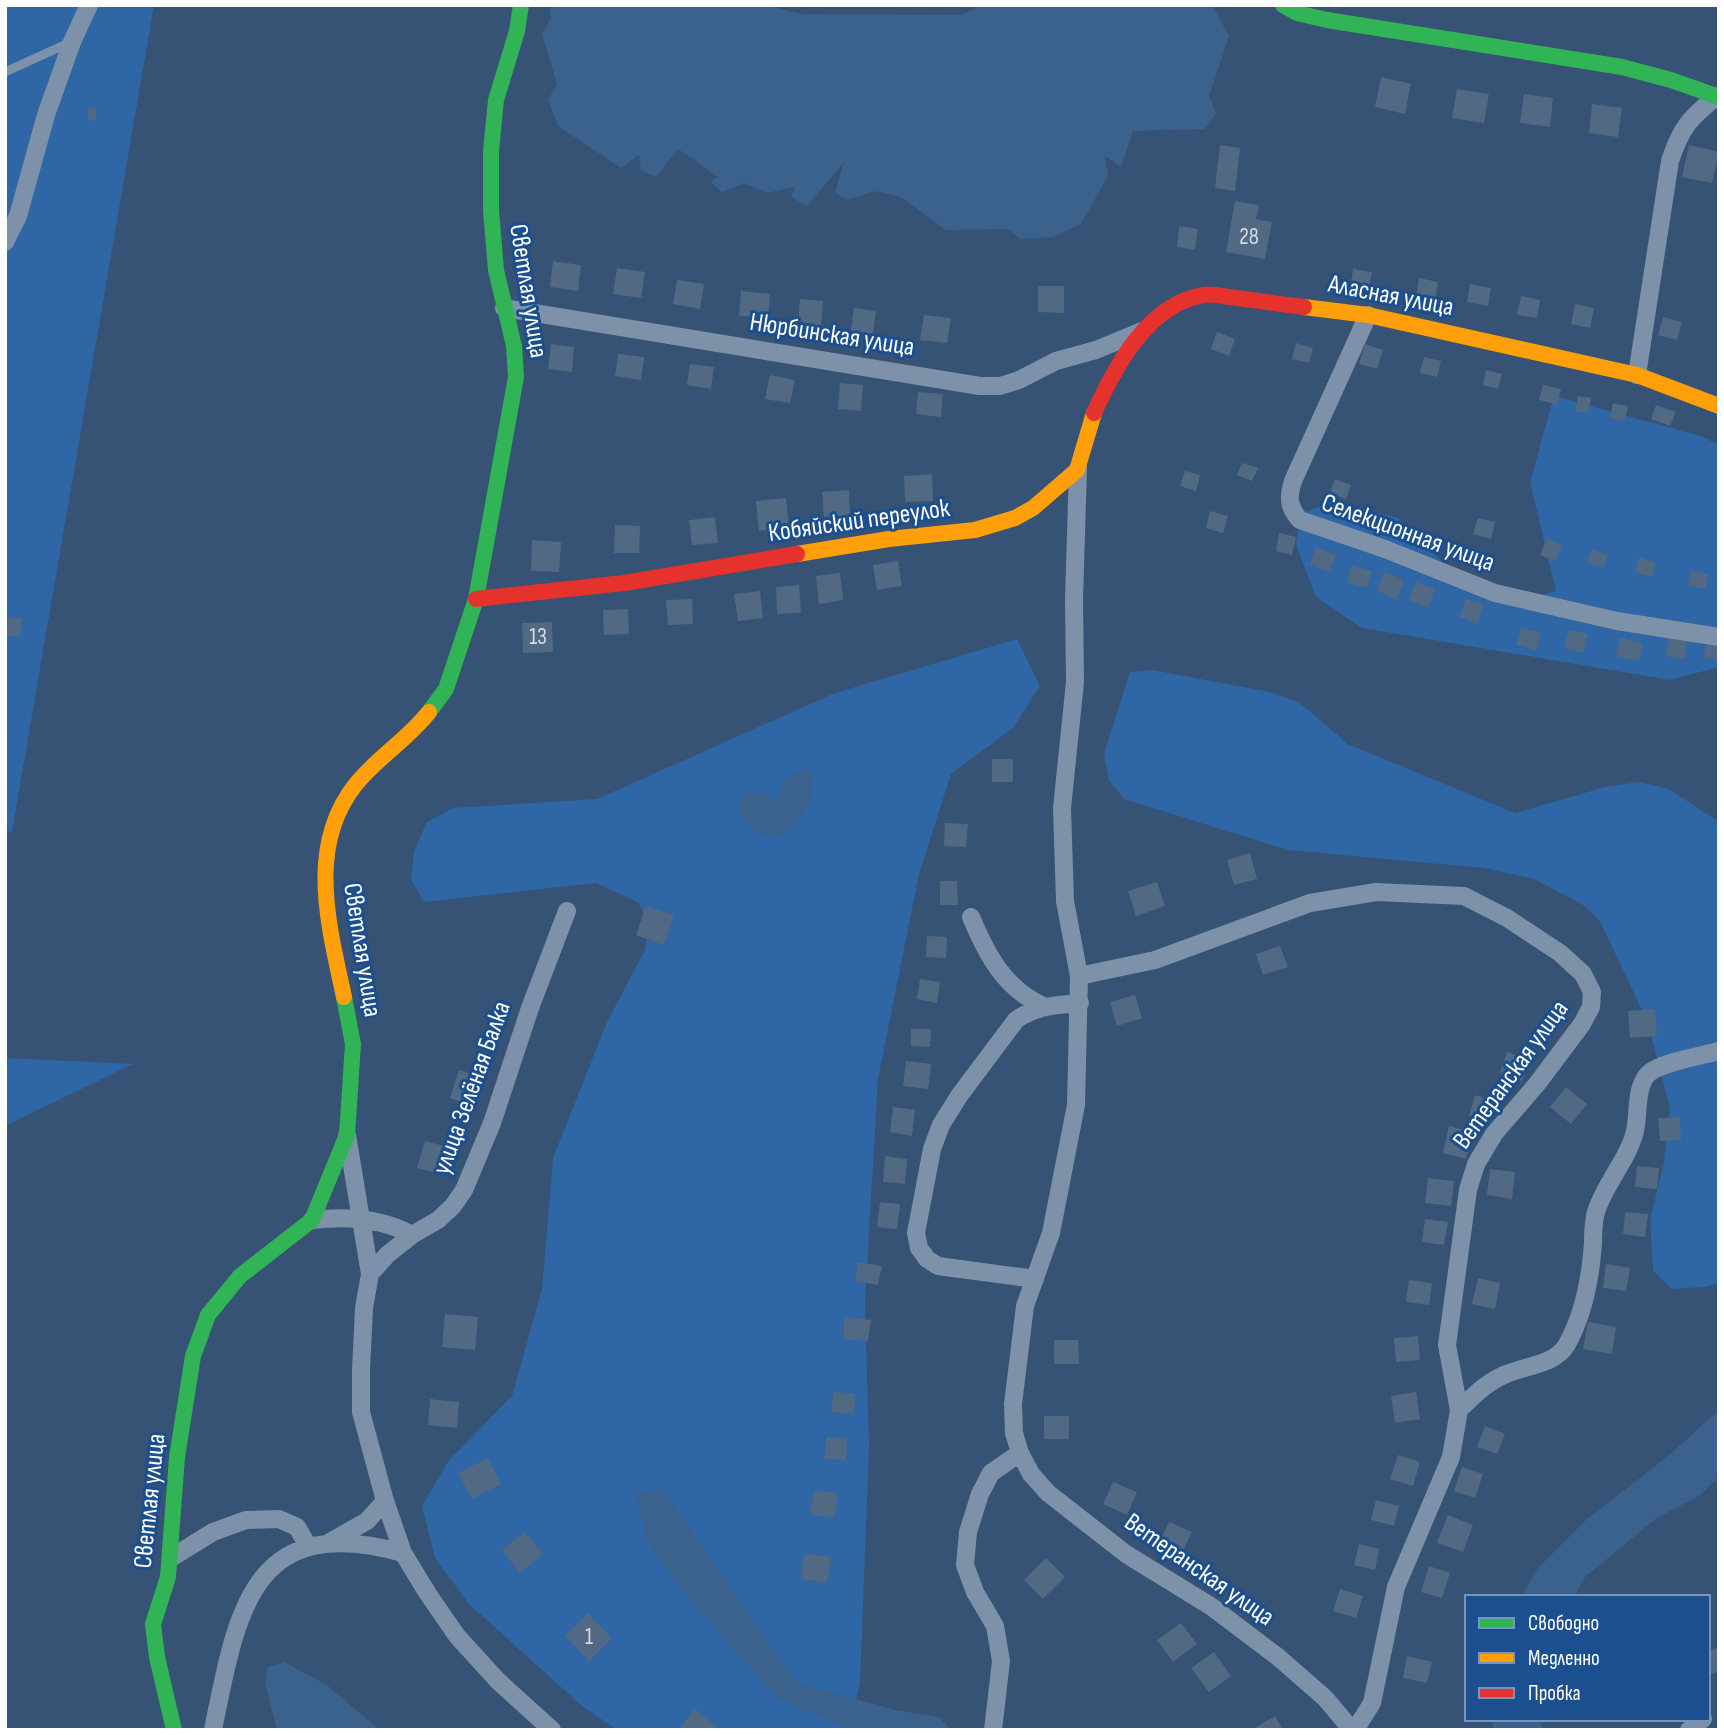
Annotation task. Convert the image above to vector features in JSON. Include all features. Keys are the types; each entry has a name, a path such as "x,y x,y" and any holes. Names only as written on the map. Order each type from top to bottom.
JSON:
{"street":[{"path":"5,242 18,216 46,115 72,42 89,5"},
{"name":"Светлая улица","path":"174,1730 153,1625 171,1558 177,1457 193,1356 208,1315 240,1276 312,1220 347,1135 353,1044 325,904 326,856 333,823 355,785 419,725 446,689 476,599 516,377 514,346 496,270 491,211 491,151 496,100 517,31 521,5"},
{"path":"1283,5 1287,9 1317,18 1422,38 1621,67 1666,77 1718,96"},
{"path":"1637,375 1671,161 1678,138 1691,118 1718,96"},
{"name":"Аласная улица","path":"1143,330 1166,311 1204,294 1368,315 1637,375 1719,406"},
{"name":"Нюрбинская улица","path":"504,308 980,386 1000,386 1019,380 1056,361 1096,350 1143,330"},
{"name":"Селекционная улица","path":"1368,315 1293,481 1289,495 1291,510 1300,520 1495,593 1617,621 1719,637"},
{"path":"993,1730 1001,1661 995,1626 975,1592 965,1565 968,1532 980,1494 991,1473 1020,1453 1014,1433 1013,1404 1025,1306 1051,1233 1076,1105 1079,976 1065,901 1062,820 1075,682 1077,469 1087,430 1104,389 1143,330"},
{"name":"Кобяйский переулок","path":"476,599 686,574 901,537 968,531 1004,523 1032,508 1077,469"},
{"name":"Ветеранская улица","path":"1020,1453 1031,1475 1048,1493 1126,1553 1212,1607 1278,1657 1325,1698 1353,1730 1372,1703 1396,1587 1451,1457 1459,1410 1447,1345 1468,1190 1476,1164 1494,1133 1537,1084 1582,1024 1591,1007 1592,992 1583,974 1560,953 1507,918 1464,896 1376,892 1310,903 1156,960 1079,976"},
{"name":"улица Зелёная Балка","path":"370,1275 387,1255 438,1220 453,1206 464,1190 492,1122 530,1008 567,911"},
{"path":"971,917 1000,974 1014,989 1043,1006"},
{"path":"1034,1279 938,1266 927,1259 919,1248 916,1233 932,1149 941,1125 959,1096 1016,1020 1043,1006 1080,1003"},
{"path":"1459,1410 1481,1388 1505,1374 1543,1362 1564,1348 1585,1302 1595,1215 1604,1190 1619,1167 1634,1132 1640,1092 1648,1075 1667,1065 1719,1051"},
{"path":"347,1135 370,1275 364,1308 361,1412 385,1501 403,1553 457,1636 498,1681 552,1730"},
{"path":"312,1220 338,1217 359,1219 399,1228 412,1236"},
{"path":"330,1542 367,1521 385,1501"},
{"path":"171,1558 213,1532 246,1520 279,1519 297,1527 308,1546"},
{"path":"213,1730 240,1614 267,1570 285,1555 308,1546 330,1542 379,1546 403,1553"}],"lane":[{"path":"5,72 72,42"}],"shaded area":[{"path":"5,5 154,5 12,832 5,831"},
{"path":"549,5 764,5 801,14 961,15 981,5 1212,5 1229,36 1209,96 1216,113 1205,129 1133,131 1121,167 1105,156 1108,176 1081,224 1053,237 1021,239 1007,229 946,230 901,197 876,191 846,200 835,192 844,162 807,206 791,197 795,187 766,193 744,183 722,192 711,182 718,177 678,149 656,177 641,170 639,155 621,168 558,126 548,100 557,84 542,34 551,18"},
{"path":"1554,396 1701,436 1719,445 1719,667 1670,680 1362,628 1316,597 1296,545 1301,513 1333,502 1398,518 1443,563 1524,600 1556,591 1530,482"},
{"path":"1017,639 1040,686 1013,728 951,774 919,874 878,1079 865,1302 869,1447 860,1683 849,1730 617,1730 582,1706 469,1604 435,1558 422,1506 449,1460 512,1396 542,1289 553,1158 607,1022 645,950 648,926 639,903 596,883 424,902 411,880 414,851 427,822 453,808 597,799 835,693"},
{"path":"1152,670 1270,692 1299,702 1348,744 1515,813 1605,787 1639,782 1669,789 1719,822 1719,1283 1672,1289 1653,1271 1650,1219 1664,1163 1670,1108 1648,1023 1600,921 1583,905 1534,879 1484,868 1288,850 1124,799 1109,780 1104,754 1130,672"},
{"path":"802,770 809,770 812,790 805,810 798,819 774,839 751,829 737,808 744,795 757,793 776,802 786,779"},
{"path":"5,1058 133,1064 5,1126"},
{"path":"1719,1410 1719,1477 1699,1496 1657,1518 1585,1577 1575,1595 1522,1595 1539,1567 1588,1518 1667,1457"},
{"path":"661,1488 797,1683 895,1710 939,1717 951,1730 850,1730 776,1697 681,1589 649,1543 635,1496"},
{"path":"284,1662 327,1685 380,1730 277,1730 265,1683 268,1667"},
{"path":"1492,1721 1541,1721 1543,1730 1494,1730"}],"building":[{"path":"1381,77 1411,84 1405,114 1375,107"},
{"path":"1457,89 1489,94 1484,123 1452,118"},
{"path":"1524,94 1553,98 1550,127 1520,123"},
{"path":"1592,104 1622,108 1618,137 1589,133"},
{"path":"89,108 97,109 95,121 87,120"},
{"path":"1220,145 1240,148 1235,191 1215,188"},
{"path":"1689,145 1719,152 1712,183 1682,177"},
{"path":"1235,201 1259,205 1256,219 1272,222 1265,259 1226,252"},
{"path":"1179,226 1198,229 1195,250 1177,247"},
{"path":"553,261 581,265 578,291 550,287"},
{"path":"617,268 645,272 641,298 613,294"},
{"path":"1353,269 1372,272 1369,288 1351,285"},
{"path":"1419,278 1438,282 1435,300 1416,297"},
{"path":"677,280 704,284 700,309 673,304"},
{"path":"1470,284 1491,288 1488,306 1467,302"},
{"path":"1038,286 1064,286 1064,313 1038,312"},
{"path":"741,291 770,294 768,318 739,316"},
{"path":"1521,296 1540,300 1537,318 1517,315"},
{"path":"800,299 823,301 821,326 798,324"},
{"path":"1575,304 1594,308 1590,328 1571,324"},
{"path":"854,308 876,311 873,334 851,331"},
{"path":"924,315 951,318 947,343 920,340"},
{"path":"1663,317 1682,322 1677,340 1658,335"},
{"path":"1217,332 1235,339 1229,356 1211,349"},
{"path":"1296,343 1313,348 1309,363 1292,359"},
{"path":"551,344 574,347 572,372 548,369"},
{"path":"1365,344 1383,350 1377,369 1359,364"},
{"path":"618,354 644,357 641,380 615,376"},
{"path":"1424,357 1441,361 1437,377 1420,373"},
{"path":"690,364 714,367 711,389 687,385"},
{"path":"1486,370 1502,374 1498,389 1483,385"},
{"path":"770,375 795,380 790,403 765,399"},
{"path":"840,383 863,385 861,411 838,409"},
{"path":"1543,385 1561,389 1557,404 1539,400"},
{"path":"918,392 943,394 941,417 916,414"},
{"path":"1578,396 1591,398 1588,413 1575,411"},
{"path":"1613,403 1628,406 1625,421 1610,418"},
{"path":"1656,405 1676,412 1670,426 1651,419"},
{"path":"1242,463 1258,468 1252,481 1237,475"},
{"path":"1185,471 1200,475 1196,491 1180,486"},
{"path":"932,474 933,501 905,502 904,476"},
{"path":"1335,479 1351,485 1346,499 1330,493"},
{"path":"849,490 850,515 824,517 822,492"},
{"path":"786,498 789,527 759,531 756,501"},
{"path":"1210,511 1228,516 1223,533 1206,528"},
{"path":"715,517 718,543 692,545 689,520"},
{"path":"1478,518 1495,522 1491,539 1473,534"},
{"path":"615,525 640,526 639,553 614,553"},
{"path":"1279,533 1296,537 1292,555 1276,551"},
{"path":"1547,538 1562,545 1555,561 1540,555"},
{"path":"532,540 561,542 559,572 531,571"},
{"path":"1316,547 1336,555 1329,572 1310,565"},
{"path":"1592,549 1608,555 1603,568 1587,563"},
{"path":"1639,557 1656,563 1652,577 1635,572"},
{"path":"898,561 902,586 877,590 873,565"},
{"path":"1352,565 1372,571 1367,588 1347,582"},
{"path":"1691,571 1709,575 1705,589 1688,585"},
{"path":"1384,572 1404,580 1397,599 1377,591"},
{"path":"840,573 843,600 819,604 816,576"},
{"path":"1416,582 1435,589 1428,607 1409,600"},
{"path":"799,585 801,613 777,614 776,587"},
{"path":"760,591 763,618 738,621 734,594"},
{"path":"692,599 693,624 668,625 666,600"},
{"path":"1466,599 1484,604 1478,623 1460,617"},
{"path":"628,609 629,634 604,635 603,610"},
{"path":"8,617 22,618 20,637 7,636"},
{"path":"552,622 553,652 523,653 522,623"},
{"path":"1521,628 1541,633 1536,650 1516,645"},
{"path":"1569,630 1588,634 1583,653 1564,648"},
{"path":"1669,637 1687,640 1684,659 1665,656"},
{"path":"1620,638 1643,643 1639,661 1616,656"},
{"path":"1708,639 1719,643 1719,661 1703,657"},
{"path":"992,759 1013,759 1013,782 992,782"},
{"path":"945,823 968,824 966,847 944,846"},
{"path":"1250,853 1257,879 1234,885 1227,860"},
{"path":"940,881 957,881 958,905 940,905"},
{"path":"1157,882 1165,906 1136,916 1128,891"},
{"path":"646,906 674,915 664,945 636,935"},
{"path":"927,936 947,937 946,958 926,957"},
{"path":"1280,946 1288,967 1263,975 1256,954"},
{"path":"920,979 940,982 937,1003 917,999"},
{"path":"1135,995 1142,1018 1117,1026 1110,1002"},
{"path":"1655,1009 1657,1036 1630,1038 1628,1011"},
{"path":"911,1029 931,1029 930,1047 911,1046"},
{"path":"1507,1052 1530,1060 1522,1081 1500,1073"},
{"path":"906,1061 931,1064 928,1089 903,1086"},
{"path":"459,1070 485,1079 476,1107 450,1098"},
{"path":"1566,1087 1587,1104 1571,1124 1550,1107"},
{"path":"1475,1095 1495,1102 1488,1122 1469,1116"},
{"path":"893,1107 915,1110 912,1136 890,1132"},
{"path":"1680,1117 1681,1140 1660,1141 1658,1118"},
{"path":"1449,1126 1473,1132 1466,1159 1443,1153"},
{"path":"425,1141 452,1148 444,1175 417,1168"},
{"path":"885,1156 907,1159 905,1184 883,1182"},
{"path":"1637,1166 1659,1168 1657,1189 1635,1187"},
{"path":"1490,1169 1515,1172 1512,1199 1487,1195"},
{"path":"1428,1178 1454,1181 1451,1206 1425,1203"},
{"path":"880,1202 900,1204 897,1229 877,1227"},
{"path":"1625,1212 1648,1214 1645,1237 1623,1234"},
{"path":"1425,1219 1448,1222 1444,1245 1422,1242"},
{"path":"858,1262 882,1266 878,1285 855,1281"},
{"path":"1606,1264 1630,1268 1626,1291 1603,1288"},
{"path":"1478,1278 1500,1283 1495,1309 1472,1304"},
{"path":"1409,1280 1432,1283 1429,1305 1406,1302"},
{"path":"445,1314 478,1317 475,1350 442,1347"},
{"path":"845,1317 871,1320 868,1341 843,1339"},
{"path":"1588,1322 1616,1327 1612,1354 1583,1349"},
{"path":"1418,1336 1420,1360 1396,1362 1394,1338"},
{"path":"1054,1340 1078,1340 1079,1364 1054,1364"},
{"path":"833,1392 855,1394 854,1414 832,1412"},
{"path":"1416,1392 1420,1419 1395,1423 1391,1396"},
{"path":"430,1399 459,1402 457,1428 428,1425"},
{"path":"1044,1416 1069,1416 1069,1439 1044,1439"},
{"path":"1485,1426 1505,1434 1497,1454 1477,1447"},
{"path":"826,1437 847,1438 846,1460 825,1459"},
{"path":"1398,1455 1420,1462 1413,1486 1390,1479"},
{"path":"488,1458 501,1484 472,1499 458,1473"},
{"path":"1462,1467 1483,1474 1475,1498 1454,1491"},
{"path":"1113,1482 1137,1492 1127,1515 1103,1504"},
{"path":"814,1490 838,1494 834,1518 810,1514"},
{"path":"1376,1500 1399,1506 1394,1526 1371,1520"},
{"path":"1448,1515 1473,1525 1463,1552 1437,1543"},
{"path":"1169,1522 1192,1532 1181,1554 1159,1543"},
{"path":"525,1532 543,1554 520,1573 502,1550"},
{"path":"1359,1544 1379,1549 1375,1570 1354,1565"},
{"path":"804,1553 831,1557 827,1583 801,1579"},
{"path":"1046,1558 1065,1577 1043,1599 1024,1580"},
{"path":"1429,1566 1450,1573 1442,1598 1421,1592"},
{"path":"1340,1589 1363,1596 1356,1618 1333,1611"},
{"path":"588,1613 612,1638 589,1661 565,1636"},
{"path":"1181,1623 1197,1644 1173,1662 1157,1640"},
{"path":"1719,1647 1719,1671 1710,1674 1710,1650"},
{"path":"1214,1652 1231,1676 1209,1692 1191,1668"},
{"path":"1407,1656 1432,1662 1427,1683 1403,1678"},
{"path":"695,1709 717,1727 715,1730 678,1730"},
{"path":"1275,1716 1283,1730 1251,1730"}],"traffic: fast":[{"path":"429,712 446,689 476,599 516,377 514,346 496,270 491,211 491,151 496,100 517,31 521,5"},
{"path":"1283,5 1297,13 1327,20 1622,67 1719,97"},
{"path":"174,1730 157,1657 153,1624 168,1577 177,1457 193,1356 208,1315 240,1276 312,1220 347,1135 353,1044 344,997"}],"traffic: slow":[{"path":"1304,307 1368,315 1637,375 1719,406"},
{"path":"797,554 889,539 975,530 1015,518 1033,508 1077,470 1094,413"},
{"path":"344,997 328,915 326,860 331,833 341,808 356,784 429,712"}],"traffic: jam":[{"path":"1094,413 1135,340 1165,311 1183,301 1212,294 1304,307"},
{"path":"476,599 624,583 797,554"}]}
